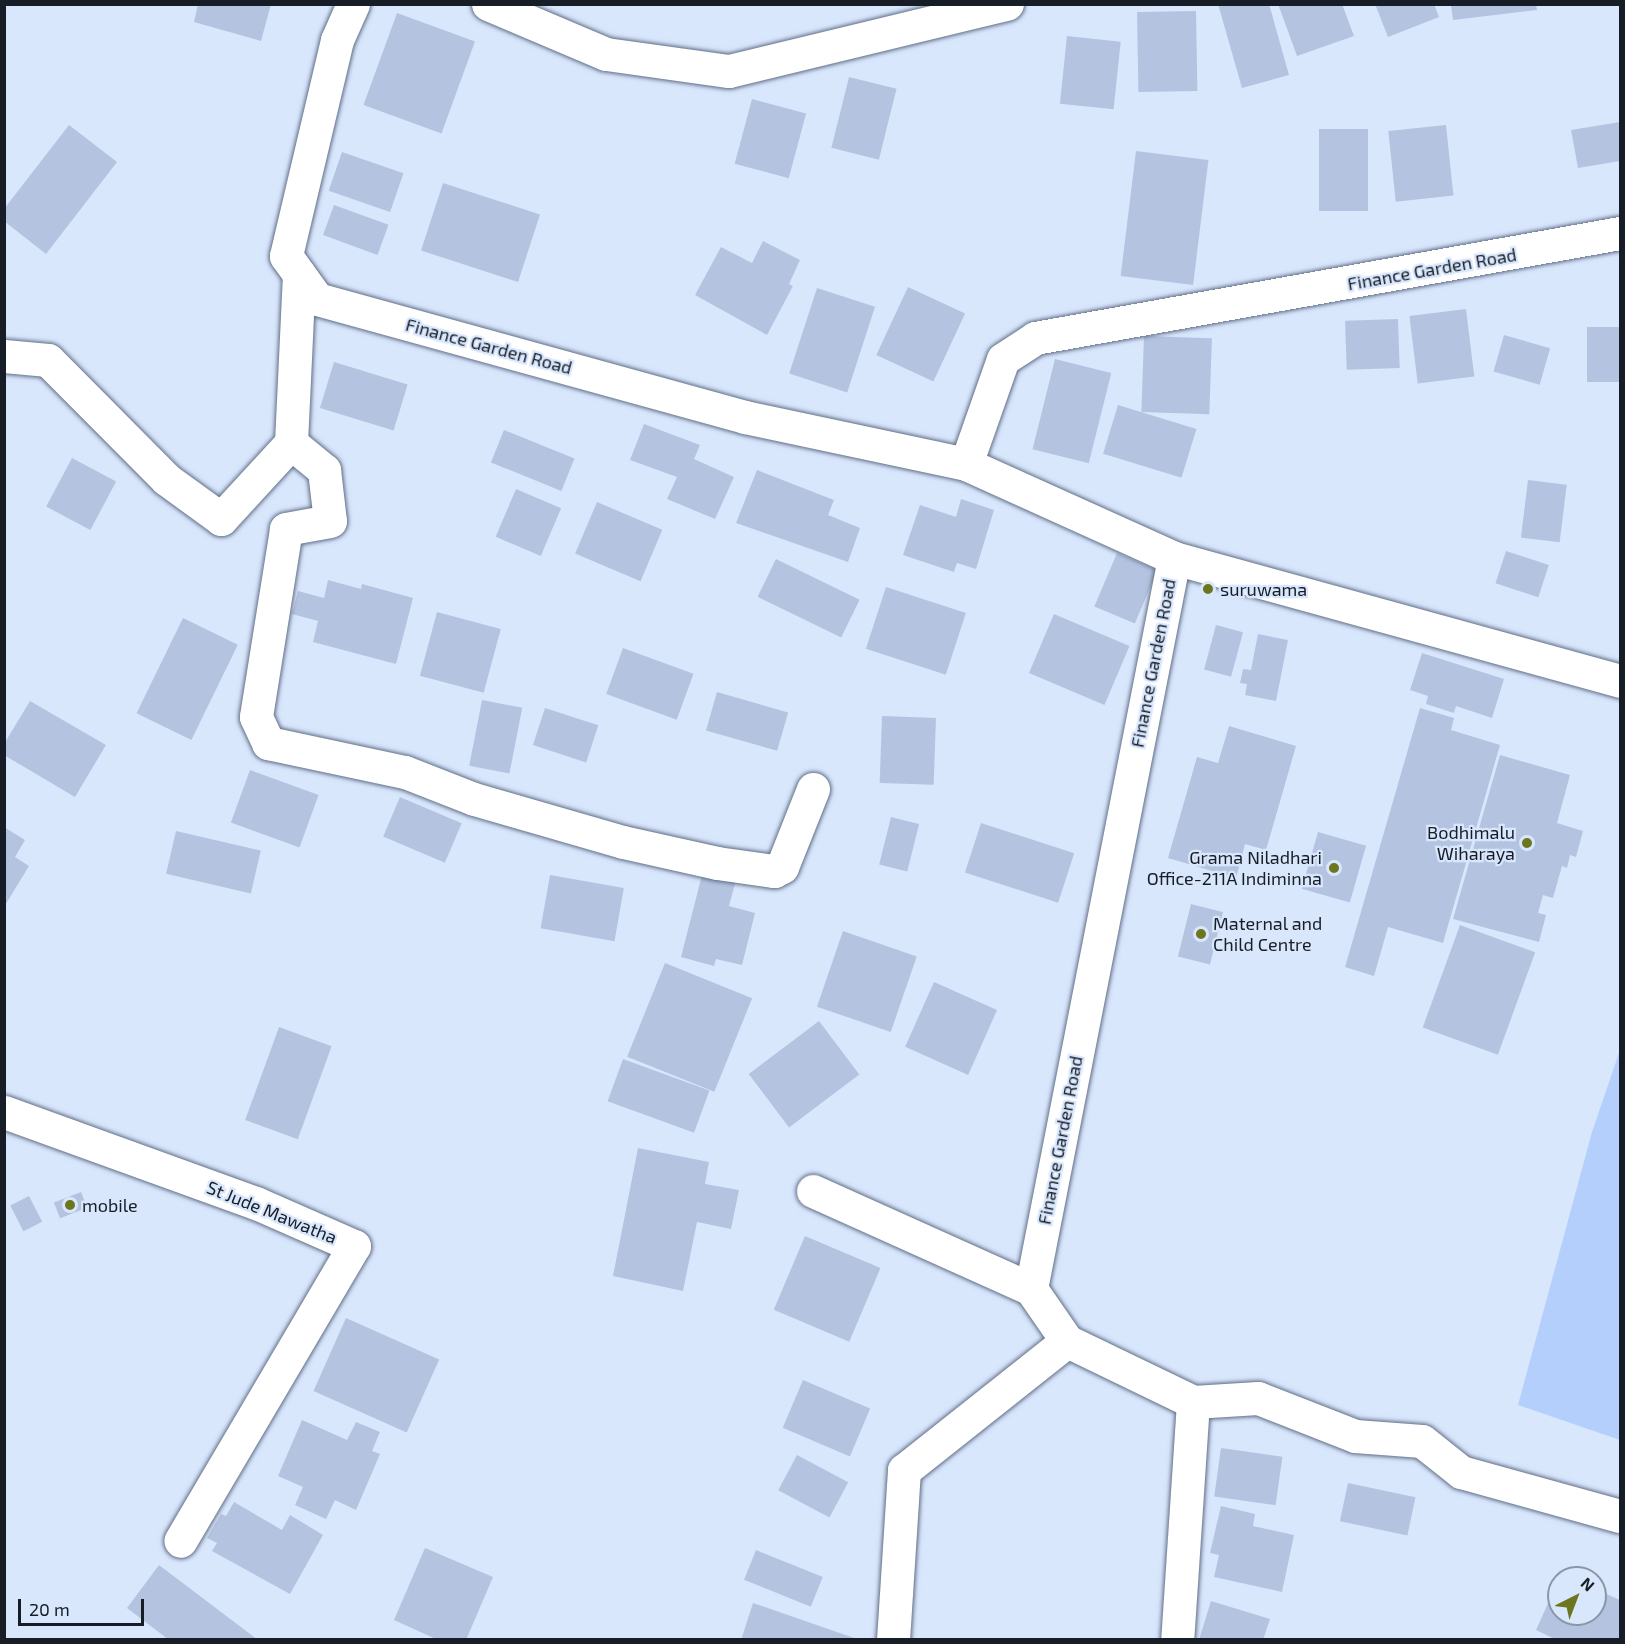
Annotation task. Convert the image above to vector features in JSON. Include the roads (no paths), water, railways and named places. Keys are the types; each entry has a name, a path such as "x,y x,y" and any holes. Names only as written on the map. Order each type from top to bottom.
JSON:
{"street":[{"name":"Finance Garden Road","path":"353,4 337,40 286,256 317,299 745,417 966,464 1174,558 1620,681"},
{"path":"492,6 606,54 729,71 1006,4"},
{"name":"Finance Garden Road","path":"966,464 1003,359 1035,338 1620,233"},
{"path":"4,356 48,360 166,479 221,519 291,443 299,274"},
{"path":"291,443 324,470 330,521 286,529 256,717 268,743 405,772 474,799 623,842 717,863 774,871 782,867 813,789"},
{"name":"Finance Garden Road","path":"1031,1289 1174,558"},
{"name":"St Jude Mawatha","path":"4,1112 256,1203 354,1246 180,1541"},
{"path":"813,1191 1031,1289 1067,1341 1192,1402 1258,1398 1355,1436 1422,1441 1461,1472 1620,1516"},
{"path":"893,1640 904,1470 1067,1341"},
{"path":"1177,1640 1192,1402"}],"place":[{"name":"suruwama","path":"1208,589"},
{"name":"Bodhimalu Wiharaya","path":"1527,843"},
{"name":"Grama Niladhari Office-211A Indiminna","path":"1334,868"},
{"name":"Maternal and Child Centre","path":"1201,934"},
{"name":"mobile","path":"70,1205"}]}
